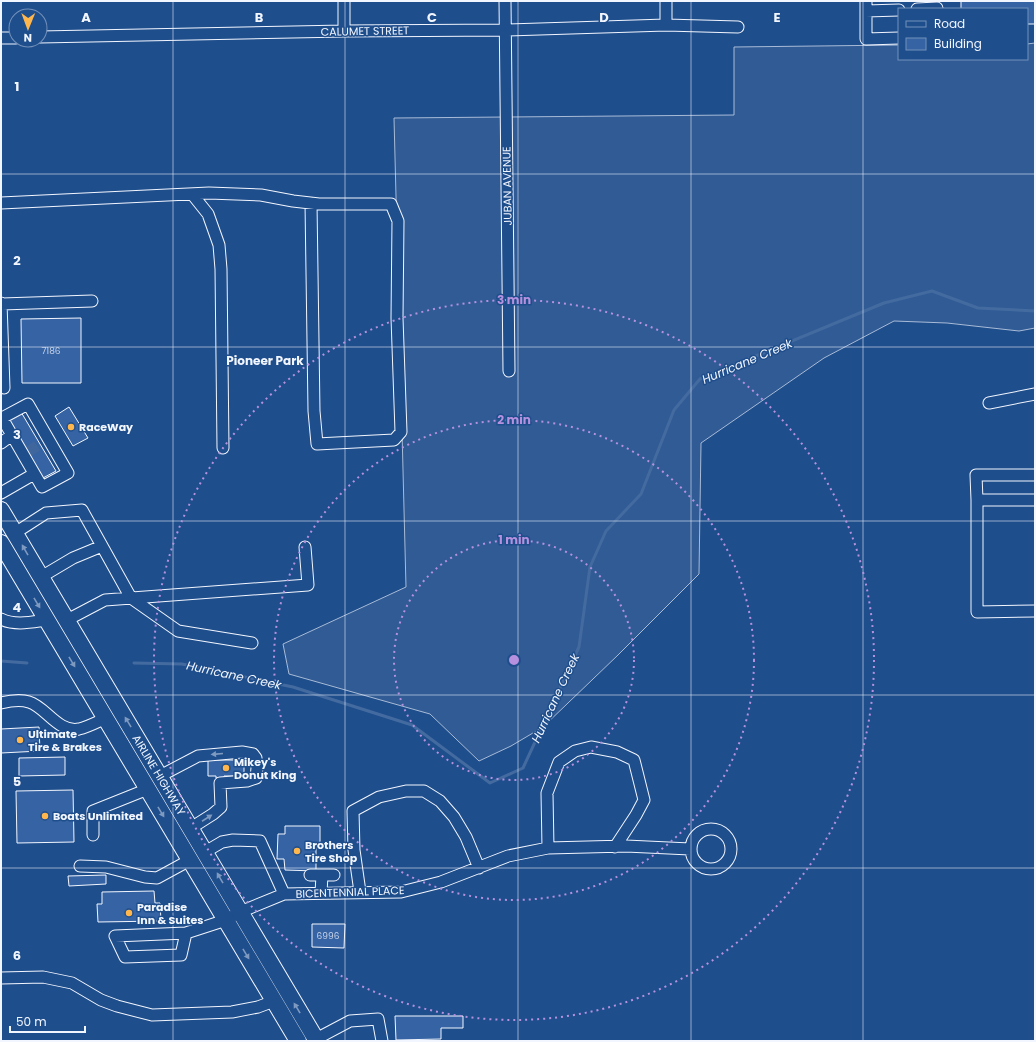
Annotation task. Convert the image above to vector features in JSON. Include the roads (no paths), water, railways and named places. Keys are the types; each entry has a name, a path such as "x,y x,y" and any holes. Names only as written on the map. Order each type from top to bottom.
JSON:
{"highway":[{"name":"AIRLINE HIGHWAY","path":"1,510 317,1040"},
{"name":"AIRLINE HIGHWAY","path":"1,543 298,1041"},
{"path":"49,624 67,620"},
{"path":"187,854 198,840"}],"street":[{"path":"344,1 344,31"},
{"name":"JUBAN AVENUE","path":"505,1 509,371"},
{"path":"666,1 666,25"},
{"path":"898,10 866,6 866,39 898,38"},
{"path":"923,8 936,6"},
{"name":"CALUMET STREET","path":"48,37 344,31 506,30 666,25 738,27"},
{"path":"1,203 209,193 261,195 311,203 390,204 398,220 397,318 401,432 394,440 317,444 314,411 311,203"},
{"path":"192,194 208,214 219,245 221,269 223,448"},
{"path":"4,388 1,304 92,301"},
{"path":"989,403 1035,394"},
{"path":"28,404 45,442 68,473 42,487 34,474 25,453 12,435 2,418 28,404"},
{"path":"1,443 12,435"},
{"path":"1,493 34,474"},
{"path":"1035,475 976,475 977,612 1035,611"},
{"path":"977,500 1035,500"},
{"path":"15,533 46,513 82,510 130,598 178,631 252,643"},
{"path":"41,577 73,558 102,546"},
{"path":"67,620 105,600 308,585 306,547"},
{"path":"1,618 7,622 49,624"},
{"path":"1,703 23,700 31,702 61,726 74,729 80,729 106,718"},
{"path":"548,848 547,793 559,762 575,751 591,747 617,752 634,760 640,783 644,800 615,847"},
{"path":"160,776 198,756 242,752 253,754 256,758 256,778 247,782 220,782 222,807 213,814 198,840 222,842 233,840 260,841 284,894"},
{"path":"93,835 93,811 148,789"},
{"path":"360,892 354,850 353,811 379,797 406,791 424,791 440,801 454,817 466,837 479,868"},
{"name":"BICENTENNIAL PLACE","path":"186,933 182,955 125,957 115,936 186,933 226,920 240,912 284,894 401,892 441,882 508,856 548,848 615,847 690,849"},
{"path":"80,866 106,867 145,877 157,878 187,854"},
{"path":"310,875 334,875"},
{"path":"322,875 322,893"},
{"path":"1,978 43,977 72,983 101,1000 117,1006 152,1015 232,1012 258,1007 274,1001"},
{"path":"317,1040 350,1021 378,1019 382,1041"}],"waterway":[{"name":"Hurricane Creek","path":"134,663 182,664 293,687 412,725 490,783 523,768 579,647 590,567 606,531 641,494 674,410 700,379 884,303 932,291 978,308 1035,311"},
{"name":"Hurricane Creek","path":"1,661 27,663"}],"tunnel":[{"path":"28,452 40,444"}],"place":[{"name":"RaceWay","path":"71,427"},
{"name":"Ultimate Tire & Brakes","path":"20,740"},
{"name":"Mikey's Donut King","path":"226,768"},
{"name":"Boats Unlimited","path":"45,816"},
{"name":"Brothers Tire Shop","path":"297,851"},
{"name":"Paradise Inn & Suites","path":"129,913"}],"district":[{"name":"Pioneer Park","path":"265,360"}]}
